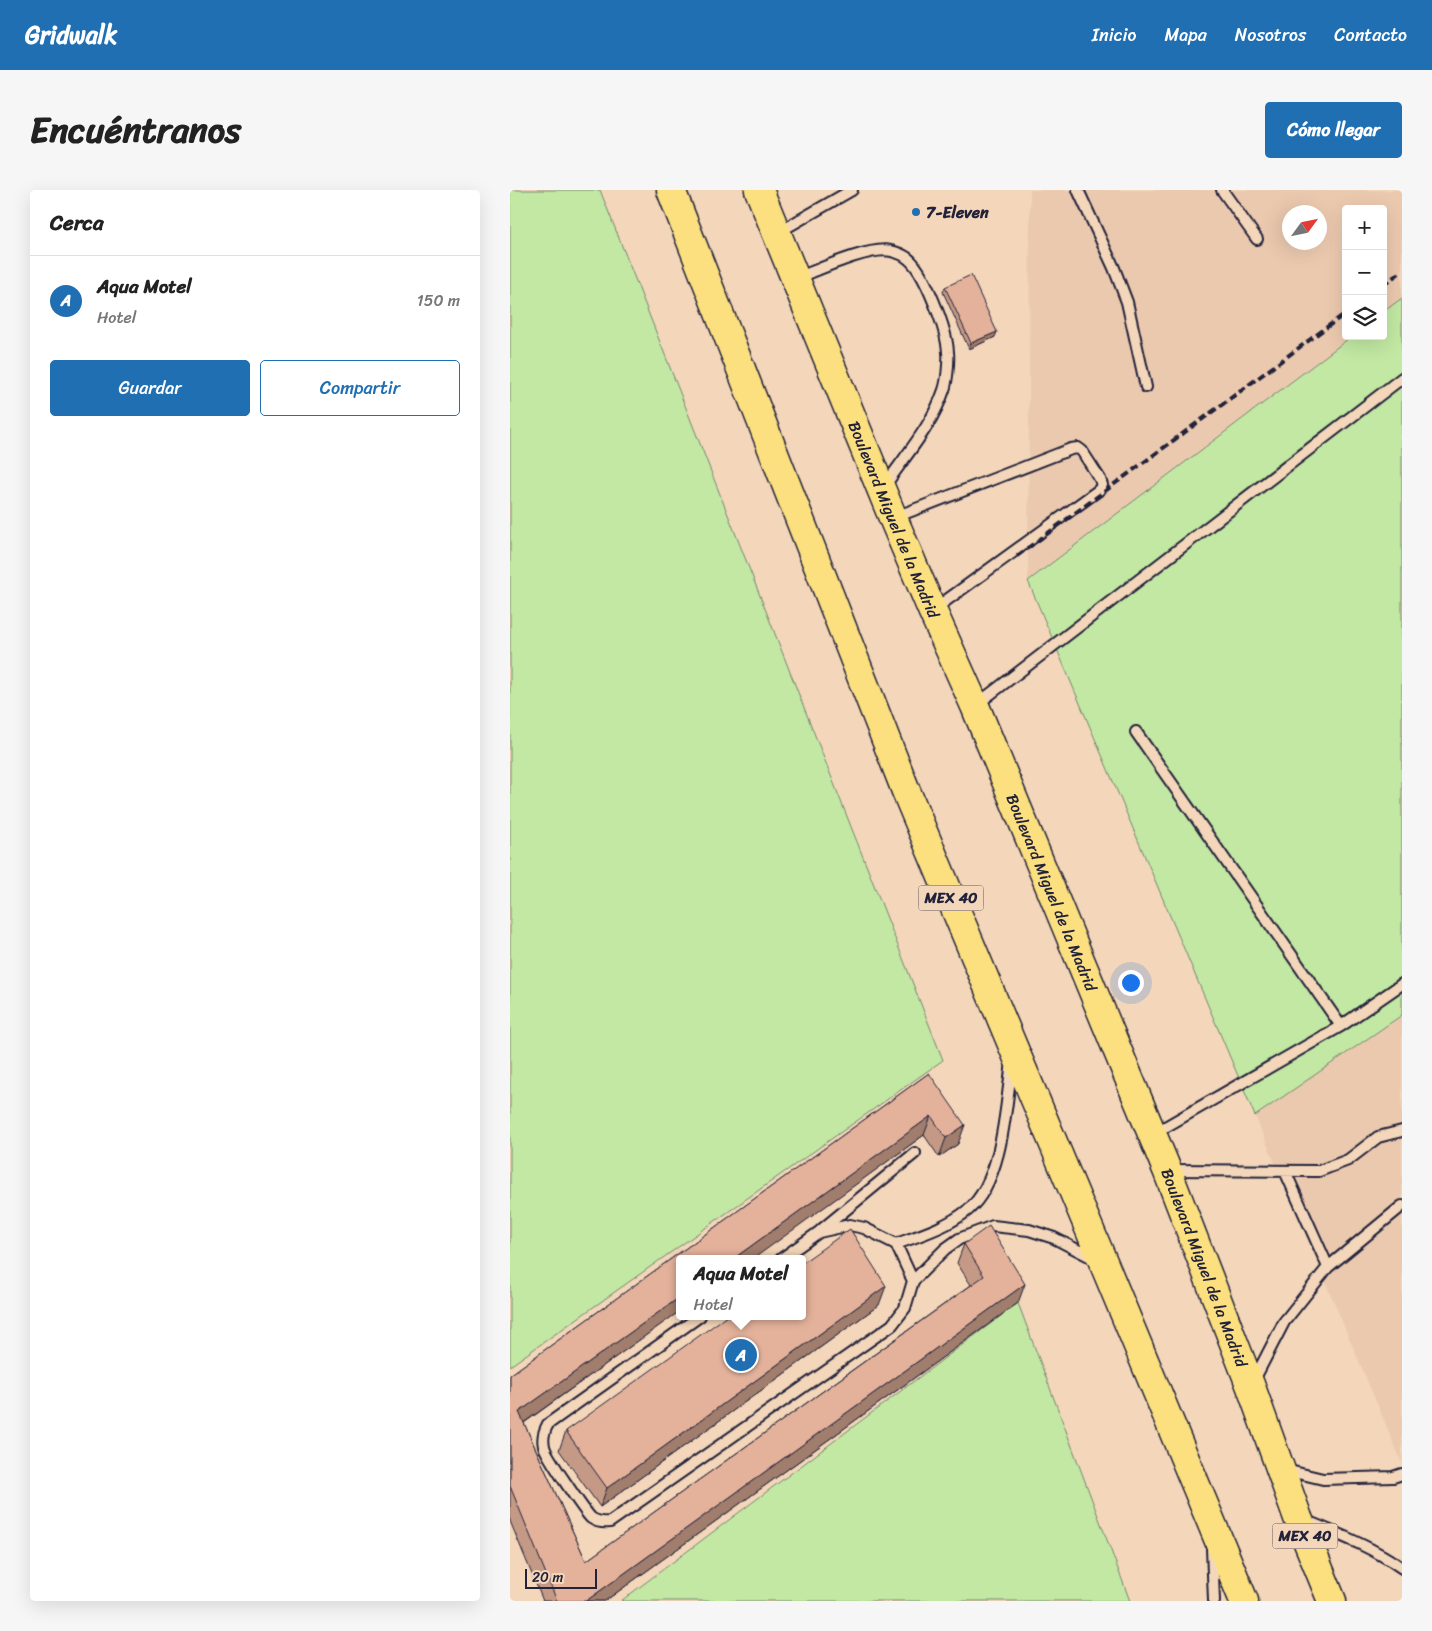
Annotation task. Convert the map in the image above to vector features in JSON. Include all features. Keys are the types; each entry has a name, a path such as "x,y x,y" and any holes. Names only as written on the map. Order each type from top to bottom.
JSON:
{"highway":[{"name":"MEX 40","path":"670,190 906,792 1244,1601"},
{"name":"Boulevard Miguel de la Madrid","path":"759,190 893,518 975,706 1153,1135 1298,1518 1332,1601"}],"lane":[{"path":"776,233 852,190"},
{"path":"1078,190 1114,268 1127,302 1146,387"},
{"path":"1222,190 1257,239"},
{"path":"796,279 847,258 890,251 905,256 916,266 938,314 948,352 945,389 931,420 882,490"},
{"path":"975,706 1402,378"},
{"path":"893,518 1071,449 1078,448 1082,451 1100,479 1102,485 1099,490 932,610"},
{"path":"1136,732 1341,1026"},
{"path":"1153,1135 1341,1026 1402,984"},
{"path":"896,1244 952,1221 970,1209 982,1192 991,1175 1002,1138 1014,1048"},
{"path":"1167,1170 1319,1170 1348,1160 1378,1136 1402,1131"},
{"path":"787,1255 819,1232 915,1153"},
{"path":"1285,1171 1328,1267"},
{"path":"1250,1388 1284,1322 1328,1267 1402,1206"},
{"path":"819,1232 850,1225 864,1228 896,1244 913,1281"},
{"path":"694,1320 548,1424 543,1435 544,1448 585,1511 597,1521 603,1523 610,1522 892,1326 905,1308 913,1281 945,1249 959,1239 993,1226 1029,1230 1054,1238 1104,1264"},
{"path":"1281,1469 1323,1479 1393,1477 1402,1474"},
{"path":"1298,1518 1360,1544 1402,1568"},
{"path":"1213,1527 1214,1601"}],"shaded area":[{"path":"1030,190 1402,190 1402,298 1387,309 1387,205 1342,205 1342,340 1347,340 1028,581"},
{"path":"1402,1015 1402,1463 1255,1116"}],"green space":[{"path":"510,190 600,190 943,1060 510,1366"},
{"path":"1402,298 1402,1015 1255,1116 1028,581 1347,340 1387,340 1387,309"},
{"path":"1018,1303 1130,1601 621,1601"}],"building":[{"path":"971,275 997,332 971,343 945,287"},
{"path":"929,1073 965,1125 946,1138 931,1116 739,1255 676,1255"},
{"path":"989,1226 1025,1284 586,1601 557,1601 510,1486 510,1375 676,1255 676,1300 519,1412 586,1561 984,1276 964,1244"},
{"path":"850,1229 886,1286 607,1488 566,1431 721,1320 806,1320 806,1260"}],"railway":[{"path":"1387,282 1402,271"},
{"path":"1017,556 1342,316"}],"place":[{"name":"7-Eleven","path":"916,212"},
{"name":"Aqua Motel","path":"741,1355"}]}
